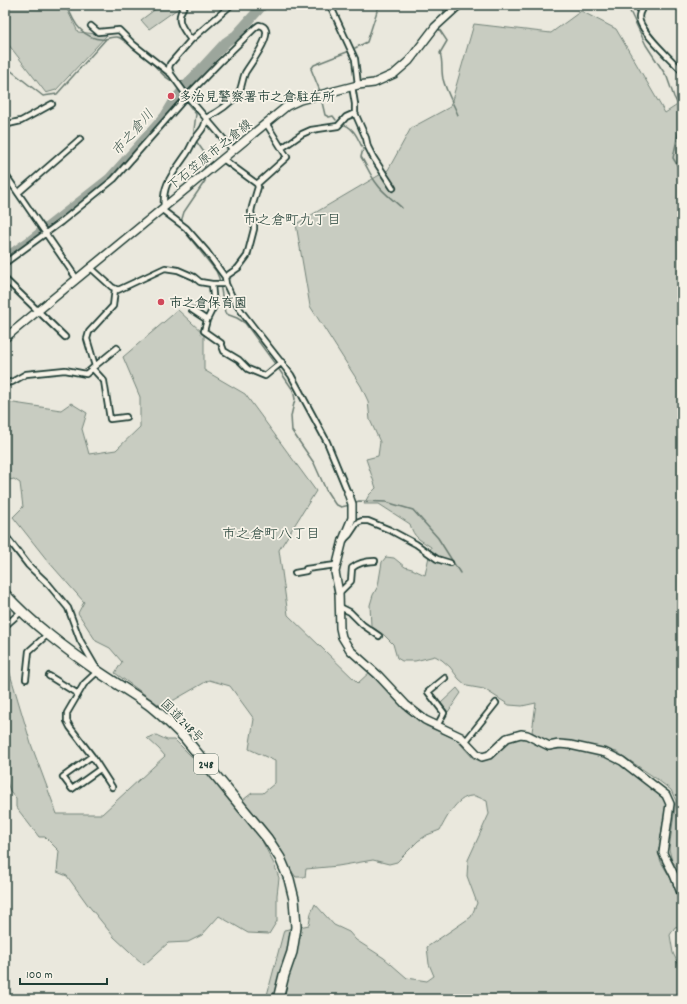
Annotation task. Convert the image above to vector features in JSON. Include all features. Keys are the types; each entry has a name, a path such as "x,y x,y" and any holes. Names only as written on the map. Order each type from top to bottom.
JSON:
{"highway":[{"name":"国道248号","path":"5,594 48,634 98,671 148,705 184,737 268,838 280,858 289,879 294,899 296,927 292,952 278,999"}],"street":[{"path":"185,5 179,18 190,40"},
{"path":"171,74 169,68 170,64 190,40 231,5"},
{"path":"330,5 355,59 355,113 373,157 393,188"},
{"name":"下石笠原市之倉線","path":"5,338 92,268 223,158 294,102 355,85 374,83 394,74 409,61 437,25 459,5"},
{"path":"644,5 640,12 640,22 650,38 682,71"},
{"path":"5,263 46,233 114,179 181,105 187,96 219,63 259,25 263,26 266,29 267,34 265,41 245,74 239,93 219,112 206,118"},
{"path":"91,26 98,32 119,30 134,45 171,74 187,96 233,150"},
{"path":"5,126 21,121 52,104"},
{"path":"282,148 302,134 311,130 338,126 342,121 355,113"},
{"path":"206,118 201,132 194,140 186,155 168,180 164,192 162,208 186,228 225,278 226,284 233,299 282,362 300,392 326,442 348,493 352,504 352,518 343,540 335,572 340,607 342,637 350,650 378,675 406,705 425,720 461,737 477,754 482,757 489,756 507,738 521,734 527,735 549,746 559,744 570,745 606,753 622,761 666,795 670,804 663,853 674,874 682,895"},
{"path":"225,278 238,268 247,256 254,229 251,212 258,191 258,184 287,158 266,123"},
{"path":"18,193 80,139"},
{"path":"223,158 258,184"},
{"path":"5,174 77,279"},
{"path":"92,268 112,287 118,290 165,268 178,270 194,277 200,282 226,284"},
{"path":"5,279 65,337"},
{"path":"212,284 214,306 207,320 204,331 221,343 224,351 239,360 248,370 265,376 282,362"},
{"path":"115,289 113,306 89,332 87,339 94,368 104,381 110,419 126,417"},
{"path":"192,310 207,320"},
{"path":"5,383 12,382 26,374 65,370 86,374 117,348"},
{"path":"343,540 349,535 356,523 362,520 368,521 390,530 437,559 450,563"},
{"path":"5,535 28,565 49,585 68,608 80,640 98,671 84,684 67,713 67,721 112,787"},
{"path":"338,593 351,581 352,568 355,565 368,561 375,561"},
{"path":"296,573 306,569 336,565"},
{"path":"340,607 350,612 363,625 379,636"},
{"path":"5,626 22,611"},
{"path":"26,679 29,651 48,634"},
{"path":"49,676 78,694"},
{"path":"437,726 444,713 428,692 445,678"},
{"path":"466,742 496,703"},
{"path":"92,756 63,777 72,789 100,769"}],"shaded area":[{"path":"5,5 65,5 78,32 107,35 56,90 46,93 5,40"},
{"path":"161,5 183,5 149,29 141,20"},
{"path":"581,11 616,29 665,113 682,102 682,746 679,748 682,753 682,868 680,870 672,861 669,849 676,801 671,790 617,752 573,742 547,741 532,732 536,703 522,706 509,705 484,689 467,686 459,679 450,667 435,656 415,661 402,661 397,658 393,644 384,635 371,626 370,605 378,586 382,562 386,557 394,558 405,567 425,575 431,547 415,535 410,524 379,504 364,504 369,495 376,488 366,459 378,456 380,442 370,420 368,401 361,386 310,306 296,224 388,170 411,128 450,107 474,24 551,33"},
{"path":"178,310 204,334 204,370 245,394 316,491 279,550 288,615 358,683 371,671 412,715 426,726 456,739 473,758 478,760 486,760 514,738 522,738 531,740 551,750 567,748 598,754 612,759 660,794 666,804 658,853 661,862 671,879 682,909 682,926 675,927 670,935 673,953 682,972 682,999 266,999 284,930 309,925 311,913 315,904 334,925 349,932 356,940 384,958 407,978 427,981 434,976 429,964 427,947 471,917 477,903 467,876 468,860 489,814 487,801 475,796 469,796 458,802 440,830 427,835 418,841 397,862 389,864 373,860 338,866 306,869 305,877 296,877 291,871 273,837 243,800 252,793 263,793 275,783 275,761 249,749 254,719 230,686 209,680 162,707 115,673 122,662 110,648 96,641 78,613 84,602 47,560 13,517 23,507 20,483 14,479 5,481 5,407 7,402 61,410 71,403 87,413 82,429 89,454 116,450 140,427 140,397 123,357"},
{"path":"5,657 31,744 57,814 102,814 165,756 147,738 156,735 167,740 175,740 205,770 260,837 274,864 279,878 277,895 277,921 269,934 248,933 219,916 202,935 188,942 168,943 144,965 114,937 67,876 57,872 59,851 45,837 39,837 16,807 16,798 10,791 5,777"},
{"path":"457,688 461,693 448,712 441,703"}],"waterway":[{"path":"67,5 76,24 86,34 98,39 115,37 120,38 144,56 165,77 175,82"},
{"name":"市之倉川","path":"5,258 31,240 109,179 165,116 174,101 190,81 226,42 236,35 263,5"},
{"path":"355,48 367,42 379,5"},
{"path":"443,16 445,5"},
{"path":"627,5 646,45 667,77 674,97 682,112"},
{"path":"440,27 439,29 447,41 440,53 443,79 458,115"},
{"path":"5,66 43,96 57,94 106,39"},
{"path":"320,91 311,69 314,65 347,52"},
{"name":"市之倉川","path":"179,82 190,81"},
{"path":"321,98 325,115 329,117 333,116 336,120"},
{"path":"188,104 196,114 193,138"},
{"path":"682,115 673,158 682,173"},
{"path":"341,124 349,127 357,137 363,149 361,157 375,181 382,190 402,208"},
{"path":"196,141 206,155 204,171"},
{"path":"181,222 184,212 205,181 205,177"},
{"path":"182,228 216,271 219,278 225,313 245,323 293,390 295,399 291,416 292,431 314,463 326,490 335,504 341,507 350,505"},
{"path":"353,503 359,501 386,502 413,510 438,538 460,573"}],"place":[{"name":"多治見警察署市之倉駐在所","path":"171,96"},
{"name":"市之倉保育園","path":"161,302"}],"district":[{"name":"市之倉町九丁目","path":"292,219"},
{"name":"市之倉町八丁目","path":"271,533"}]}
